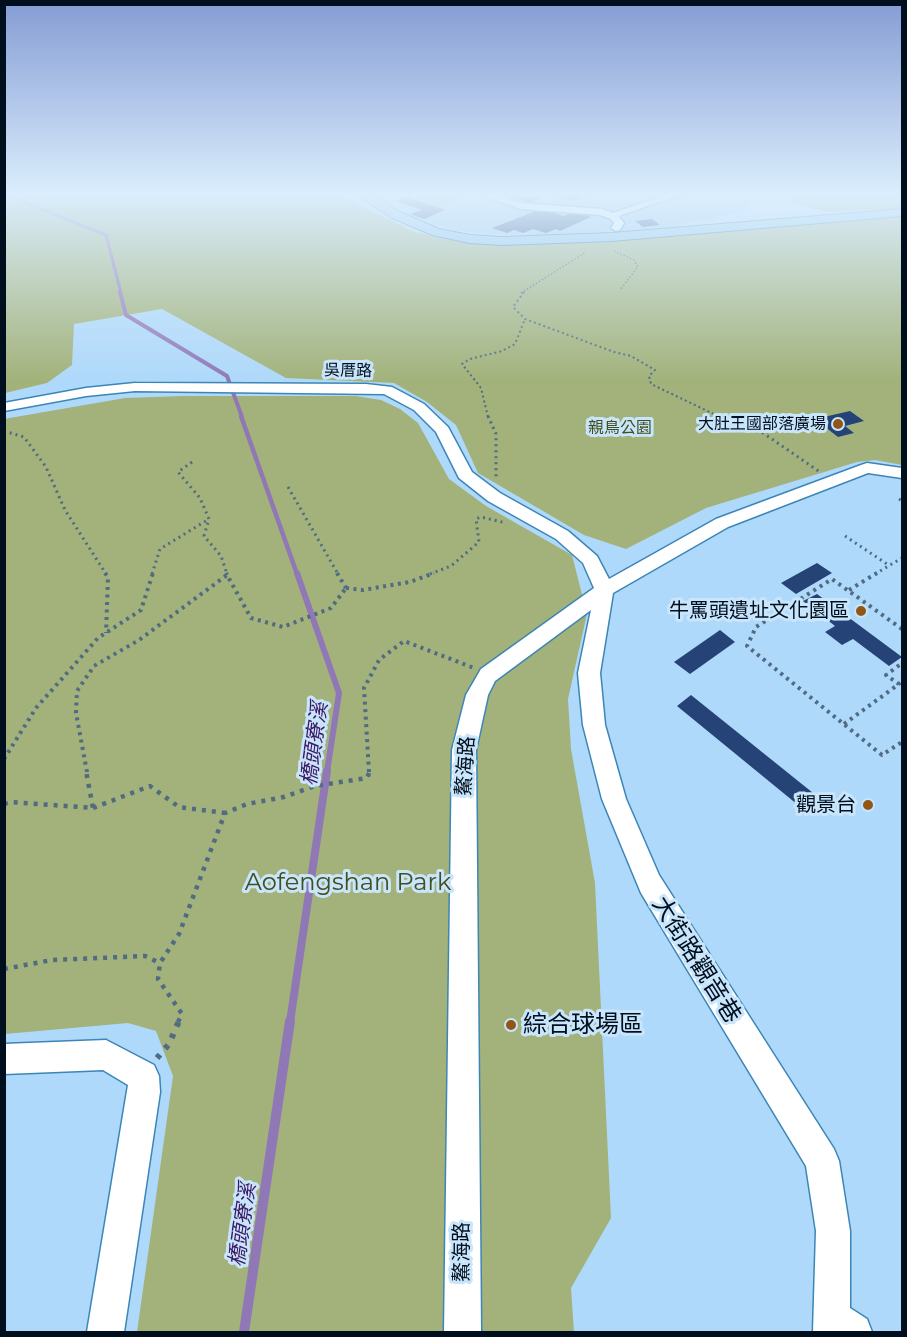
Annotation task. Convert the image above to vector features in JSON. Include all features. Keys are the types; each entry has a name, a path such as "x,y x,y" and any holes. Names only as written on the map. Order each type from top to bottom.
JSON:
{"street":[{"name":"吳厝路","path":"4,407 86,392 135,387 387,390 419,407 443,430 465,475 494,497 562,535 579,548 591,560 604,590"},
{"name":"鰲海路","path":"462,1332 464,750 477,695 488,675 604,590 722,522 867,468 903,473"},
{"name":"大街路觀音巷","path":"604,590 589,673 594,725 614,799 650,884 822,1161 833,1231 839,1328"},
{"path":"4,1059 106,1054 143,1076 144,1092 105,1332"}],"path":[{"path":"577,256 520,294 513,307 525,319 614,352 631,356 655,370 649,376 651,384 732,423 763,433 831,480"},
{"path":"620,290 638,267 634,260 626,256"},
{"path":"4,431 24,437 46,467 65,510 108,577 106,633"},
{"path":"192,462 178,472 200,498 208,519 204,536 221,556 227,575 251,618 283,627 331,608 346,588 288,487"},
{"path":"4,759 36,708 98,638 141,610 160,549 208,519"},
{"path":"844,536 890,566"},
{"path":"849,590 903,558"},
{"path":"93,808 76,713 77,691 94,666 139,640 227,575"},
{"path":"903,629 832,579 756,627 747,646 882,755 903,742"},
{"path":"4,804 11,802 93,808 150,786 178,807 225,813 247,804 284,797 315,786 367,778 370,771 364,687 379,660 404,641 456,660 488,675"},
{"path":"844,724 898,684 886,675 903,663"},
{"path":"143,1076 169,1044 182,1014 158,979 160,963 179,934 225,813"},
{"path":"4,969 52,960 145,956 160,963"}],"green space":[{"name":"親鳥公園","path":"4,256 902,256 902,465 875,460 857,462 706,508 626,549 584,535 478,473 456,425 427,402 394,383 286,378 162,309 74,324 72,365 47,383 5,393"},
{"name":"Aofengshan Park","path":"355,396 381,400 400,409 418,423 449,479 486,506 572,555 587,614 568,699 571,749 595,883 611,1218 571,1288 574,1332 137,1332 173,1076 156,1031 128,1023 5,1034 4,419 125,398"}],"building":[{"name":"大肚王國部落廣場","path":"850,411 864,421 845,426 854,433 838,437 815,419"},
{"path":"817,563 832,573 796,594 781,583"},
{"path":"817,594 902,657 889,666 853,639 842,645 825,632 835,626 803,601"},
{"path":"720,630 735,642 690,674 674,662"},
{"path":"691,695 823,801 809,814 677,706"}],"waterway":[{"name":"橋頭寮溪","path":"112,256 121,293"},
{"name":"橋頭寮溪","path":"120,292 126,315 227,376 242,417"},
{"name":"橋頭寮溪","path":"241,416 297,574"},
{"name":"橋頭寮溪","path":"297,573 339,693 327,772"},
{"name":"橋頭寮溪","path":"290,1022 327,771"},
{"name":"橋頭寮溪","path":"244,1332 290,1021"}],"place":[{"name":"大肚王國部落廣場","path":"838,424"},
{"name":"牛罵頭遺址文化園區","path":"861,611"},
{"name":"觀景台","path":"868,805"},
{"name":"綜合球場區","path":"511,1025"}]}
